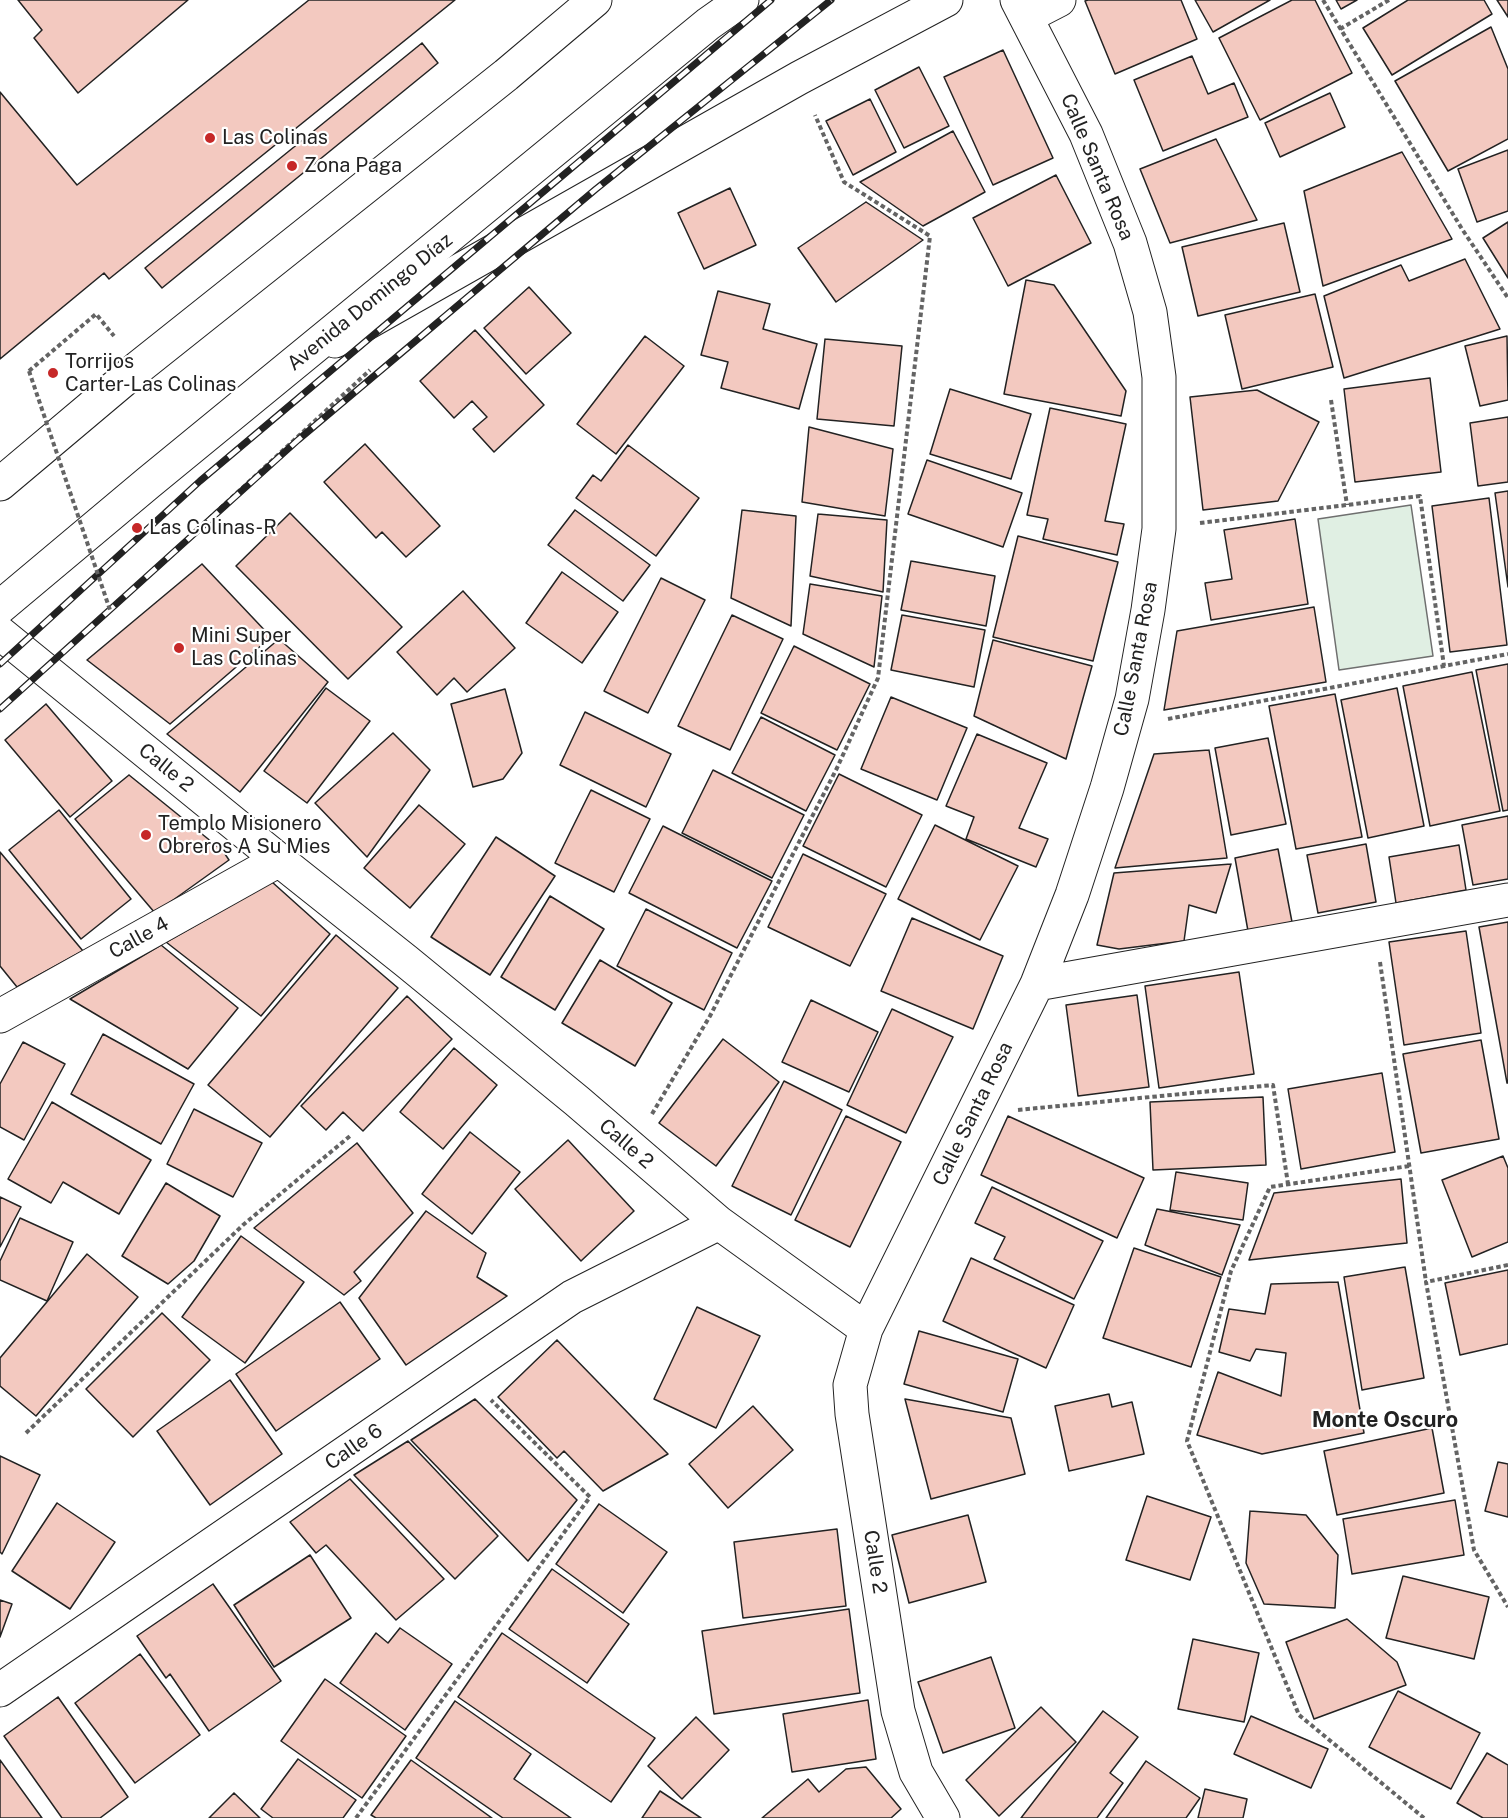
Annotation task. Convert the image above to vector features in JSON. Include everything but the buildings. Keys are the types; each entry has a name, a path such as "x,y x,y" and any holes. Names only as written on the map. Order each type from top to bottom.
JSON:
{"street":[{"path":"1,479 506,75 595,0"},
{"name":"Avenida Domingo Díaz","path":"0,607 699,32 742,0"},
{"path":"294,364 799,78 946,0"},
{"path":"1021,8 1059,0"},
{"name":"Calle Santa Rosa","path":"866,1329 1037,984 1072,895 1132,699 1159,529 1159,377 1150,312 1130,243 1086,134 1021,8"},
{"name":"Calle 2","path":"0,633 406,961 719,1223 866,1329 850,1385 852,1414 892,1677 898,1711 916,1772 943,1818"},
{"name":"Calle 4","path":"0,1016 279,860"},
{"path":"1037,984 1508,900"},
{"name":"Calle 6","path":"0,1690 572,1297 719,1223"}],"path":[{"path":"1323,0 1462,229 1508,298"},
{"path":"1340,29 1389,0"},
{"path":"632,1149 710,1016 837,768 878,678 930,236 844,182 799,78"},
{"path":"96,314 28,371 110,610"},
{"path":"1331,400 1347,505"},
{"path":"1159,529 1420,496 1444,666"},
{"path":"1124,727 1508,654"},
{"path":"1374,924 1426,1282 1474,1550 1508,1607"},
{"path":"973,1115 1272,1084 1288,1184"},
{"path":"26,1433 243,1226 350,1136"},
{"path":"1409,1166 1270,1187 1231,1271 1187,1441 1299,1715 1424,1818"},
{"path":"1426,1282 1508,1265"},
{"path":"356,1818 590,1497 463,1372"}],"green space":[{"path":"1411,505 1433,656 1339,670 1318,519"}],"railway":[{"path":"0,664 200,481 771,0"},
{"path":"0,709 298,440 596,189 831,0"}],"place":[{"name":"Las Colinas","path":"210,138"},
{"name":"Zona Paga","path":"292,166"},
{"name":"Torrijos Carter-Las Colinas","path":"53,373"},
{"name":"Las Colinas-R","path":"137,528"},
{"name":"Mini Super Las Colinas","path":"179,648"},
{"name":"Templo Misionero Obreros A Su Mies","path":"146,835"}],"district":[{"name":"Monte Oscuro","path":"1385,1420"}]}
